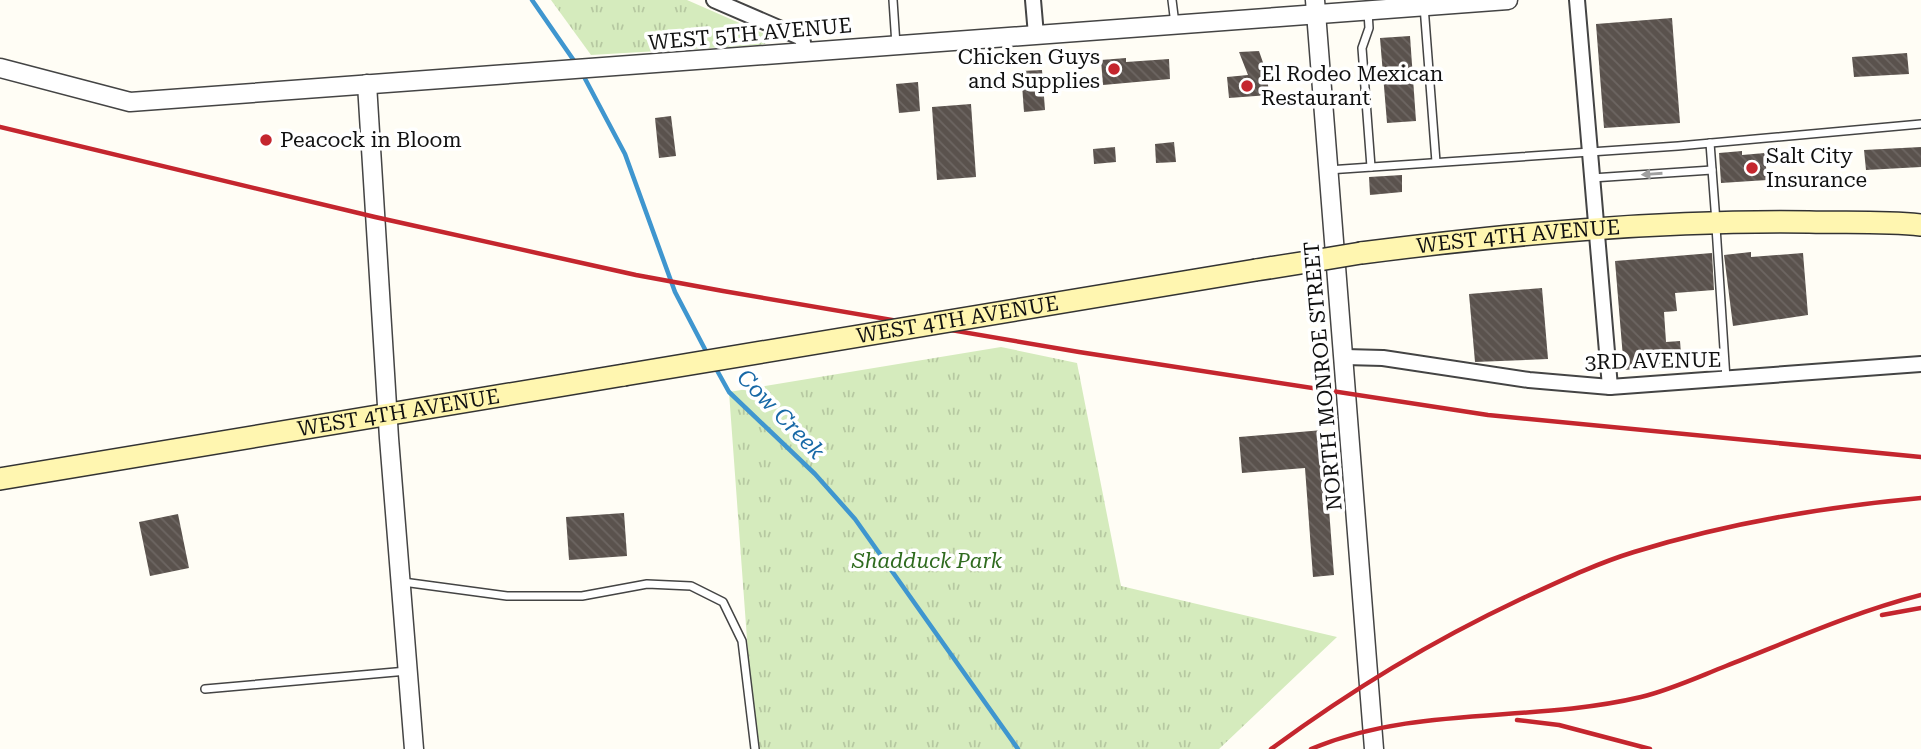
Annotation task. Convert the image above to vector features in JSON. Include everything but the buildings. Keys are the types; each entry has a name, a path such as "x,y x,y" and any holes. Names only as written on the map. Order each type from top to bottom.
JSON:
{"main road":[{"name":"WEST 4TH AVENUE","path":"0,478 1361,253 1473,239 1595,229 1716,223 1921,225"}],"street":[{"path":"713,0 802,38 805,52"},
{"path":"1033,0 1036,35"},
{"name":"WEST 5TH AVENUE","path":"0,68 130,102 1175,25 1315,7 1368,10 1508,0"},
{"path":"1577,0 1610,387"},
{"name":"NORTH MONROE STREET","path":"1315,7 1345,357 1374,749"},
{"path":"367,84 388,414 414,749"},
{"name":"3RD AVENUE","path":"1345,357 1383,358 1529,380 1610,387 1921,364"}],"lane":[{"path":"893,0 896,46"},
{"path":"1172,0 1175,25"},
{"path":"1424,6 1436,162"},
{"path":"1368,10 1369,29 1362,48 1371,167"},
{"path":"1328,170 1710,143 1921,124"},
{"path":"1710,143 1726,380"},
{"path":"1592,178 1712,170"},
{"path":"402,582 507,596 582,596 647,584 691,586 723,602 742,640 755,749"},
{"path":"205,689 409,671"}],"green space":[{"path":"551,0 687,0 769,36 765,44 759,45 591,55"},
{"name":"Shadduck Park","path":"1001,347 1077,363 1121,586 1337,637 1219,749 755,749 729,392"}],"waterway":[{"name":"Cow Creek","path":"532,0 577,65"},
{"name":"Cow Creek","path":"582,73 625,154 675,292 708,355"},
{"name":"Cow Creek","path":"714,365 729,392 815,474 855,519 1018,749"}],"railway":[{"path":"0,127 375,217 636,275 723,291 1079,352 1488,415 1921,457"},
{"path":"1271,749 1332,706 1424,650 1487,615 1605,562 1669,542 1740,525 1812,511 1921,498"},
{"path":"1311,749 1351,735 1391,726 1558,710 1641,697 1684,683 1847,618 1921,595"},
{"path":"1882,615 1921,608"},
{"path":"1517,720 1559,725 1650,749"}],"place":[{"name":"Chicken Guys and Supplies","path":"1114,69"},
{"name":"El Rodeo Mexican Restaurant","path":"1247,86"},
{"name":"Peacock in Bloom","path":"266,140"},
{"name":"Salt City Insurance","path":"1752,168"}]}
